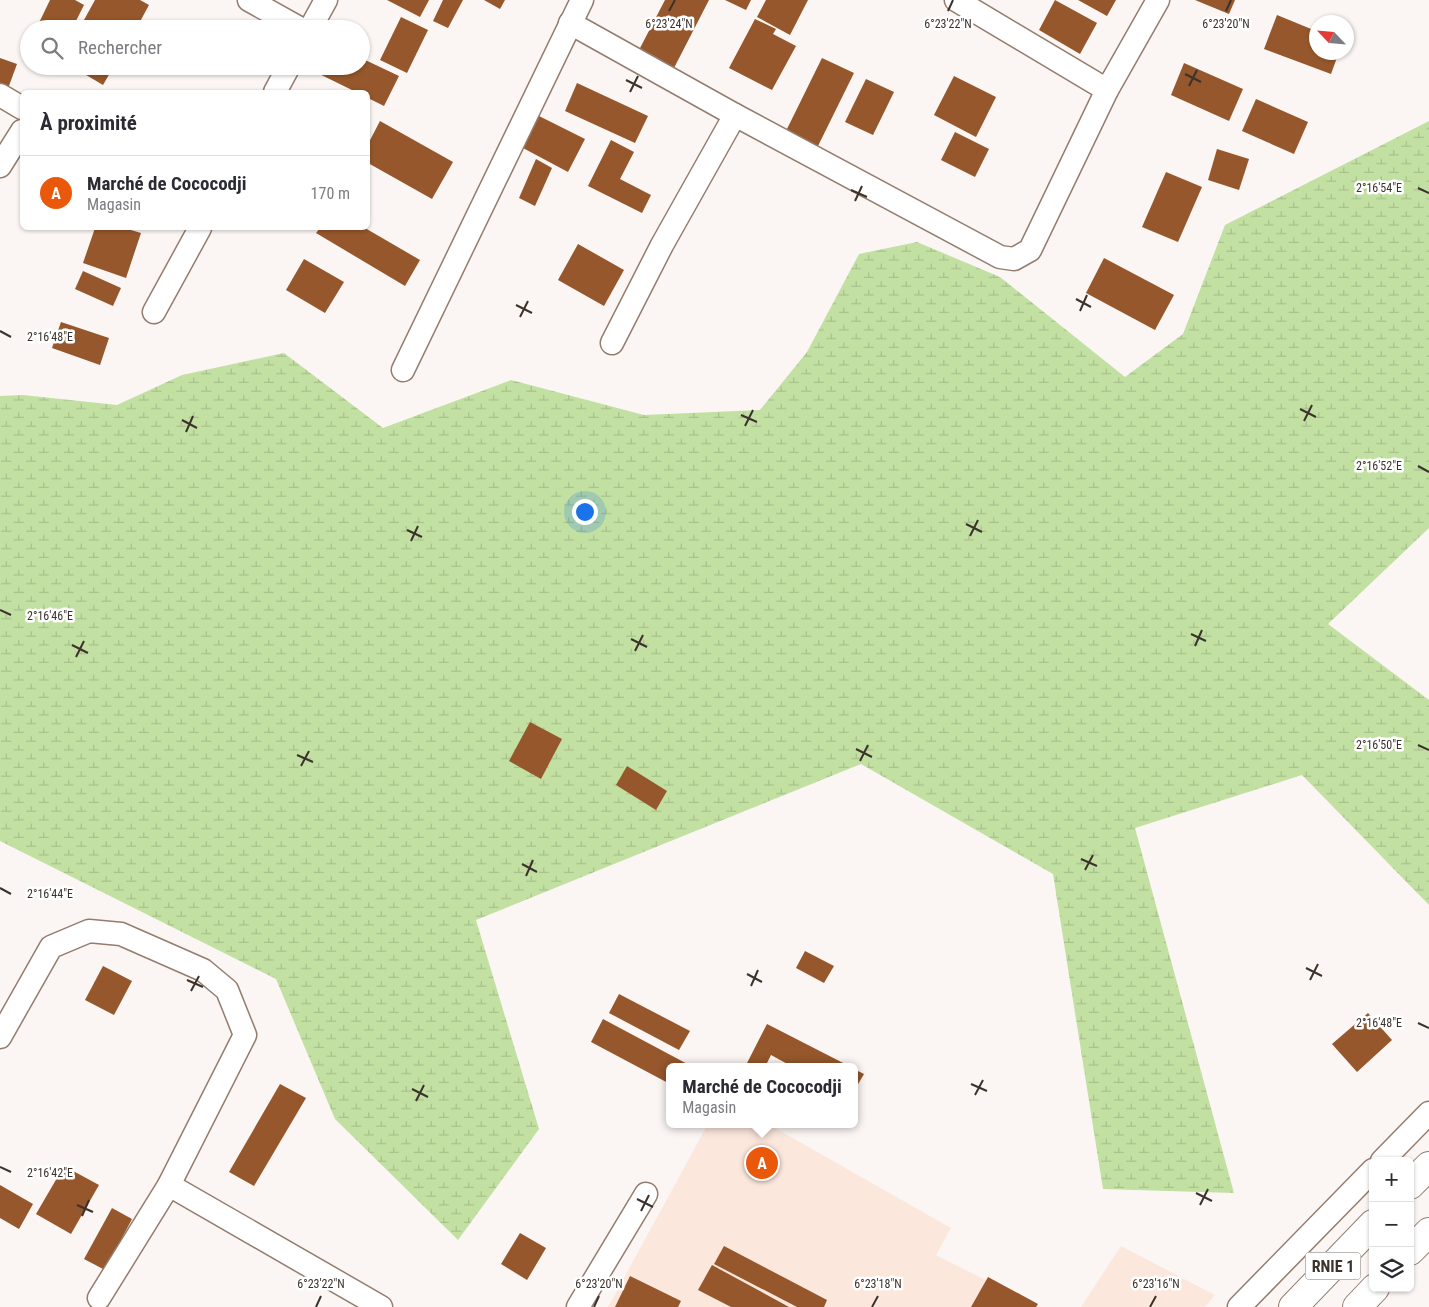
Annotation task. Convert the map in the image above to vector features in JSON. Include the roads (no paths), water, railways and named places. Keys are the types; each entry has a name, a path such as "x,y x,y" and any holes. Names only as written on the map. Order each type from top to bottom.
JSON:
{"highway":[{"path":"1414,1182 1429,1166"},
{"name":"RNIE 1","path":"1293,1307 1369,1228"},
{"path":"1414,1247 1429,1232"},
{"name":"RNIE 1","path":"1357,1307 1371,1292"}],"street":[{"path":"249,0 285,20"},
{"path":"315,20 326,0"},
{"path":"403,370 582,0"},
{"path":"956,0 1107,90"},
{"path":"570,23 735,115 1000,257 1014,259 1030,250 1107,90 1158,0"},
{"path":"276,90 284,75"},
{"path":"0,95 20,107"},
{"path":"612,343 662,245 735,115"},
{"path":"0,166 20,134"},
{"path":"154,312 199,230"},
{"path":"0,1037 51,947 89,931 121,934 203,970 227,990 245,1036 169,1186 99,1298"},
{"path":"1386,1157 1429,1113"},
{"path":"1239,1307 1369,1174"},
{"path":"169,1186 381,1307"},
{"path":"578,1307 646,1194"}],"place":[{"name":"Marché de Cococodji","path":"762,1163"}]}
